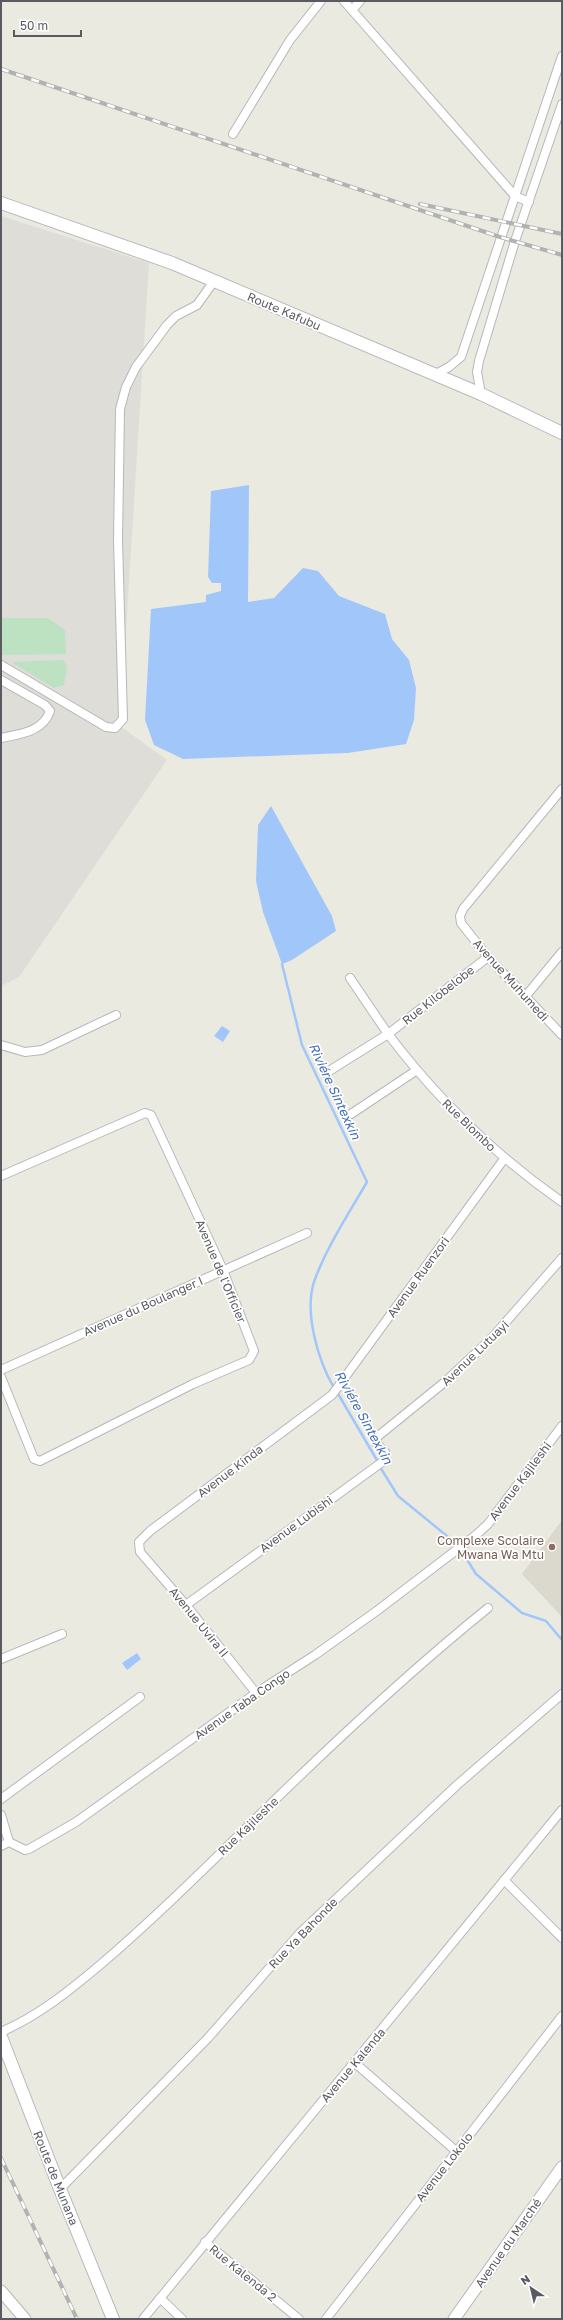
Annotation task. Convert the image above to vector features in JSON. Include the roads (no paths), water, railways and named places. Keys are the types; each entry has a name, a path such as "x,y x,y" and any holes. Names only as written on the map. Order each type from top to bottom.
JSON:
{"main road":[{"name":"Route Kafubu","path":"1,203 172,263 481,394 562,433"},
{"name":"Route de Munana","path":"1,2037 60,2189 113,2319"}],"street":[{"path":"233,134 290,40 321,1"},
{"path":"344,1 515,196 529,202"},
{"path":"352,10 360,1"},
{"path":"434,375 449,367 461,357 562,56"},
{"path":"481,394 477,372 478,361 562,104"},
{"path":"1,665 106,727 115,728 123,719 118,540 120,408 126,387 136,367 167,325 176,316 197,305 214,281"},
{"path":"1,680 45,705 50,711 47,720 30,732 1,738"},
{"name":"Avenue Muhumedi","path":"562,789 463,909 460,916 462,923 488,957 562,1035"},
{"path":"525,997 562,952"},
{"name":"Rue Kilobelobe","path":"326,1073 388,1034 488,957"},
{"name":"Rue Biombo","path":"350,978 388,1034 454,1113 504,1159 562,1202"},
{"path":"1,1045 25,1052 42,1050 116,1015"},
{"path":"351,1114 417,1070"},
{"name":"Avenue de l'Officier","path":"1,1176 145,1113 149,1113 155,1120 223,1270 254,1351 249,1360 170,1396 45,1460 34,1459 1,1377"},
{"name":"Avenue Ruenzori","path":"332,1395 504,1159"},
{"name":"Avenue du Boulanger I","path":"1,1370 306,1233"},
{"name":"Avenue Lutuayi","path":"377,1437 446,1381 490,1340 562,1258"},
{"name":"Avenue Kinda","path":"140,1552 139,1542 150,1531 332,1395"},
{"name":"Avenue Kajileshi","path":"476,1535 488,1524 562,1426"},
{"name":"Avenue Lubishi","path":"186,1605 385,1460 385,1452 376,1443 377,1437"},
{"name":"Avenue Taba Congo","path":"9,1842 27,1850 88,1814 256,1693 378,1610 476,1535"},
{"name":"Avenue Uvira II","path":"140,1552 186,1605 256,1693"},
{"name":"Rue Kajileshe","path":"1,2032 27,2020 51,2003 146,1926 285,1790 375,1705 488,1608"},
{"path":"1,1659 62,1634"},
{"name":"Rue Ya Bahonde","path":"60,2189 208,2038 300,1933 456,1785 562,1694"},
{"path":"1,1799 140,1697"},
{"name":"Avenue Kalenda","path":"143,2319 205,2242 355,2064 562,1810"},
{"path":"1,1815 9,1842 1,1846"},
{"path":"504,1880 562,1938"},
{"name":"Avenue Lokolo","path":"326,2319 562,2016"},
{"path":"355,2064 456,2151"},
{"name":"Avenue du Marché","path":"454,2319 562,2167"},
{"name":"Rue Kalenda 2","path":"205,2242 300,2319"},
{"path":"1,2291 25,2319"},
{"path":"160,2298 182,2319"}],"water":[{"path":"249,485 248,602 274,598 303,568 318,571 339,596 385,614 392,639 409,660 416,688 414,720 406,744 348,753 183,759 154,745 145,720 151,609 206,602 206,595 221,591 221,583 212,583 208,577 211,491"},
{"path":"271,806 332,916 336,931 292,960 282,964 263,912 256,881 258,825"},
{"path":"222,1026 230,1031 223,1042 214,1036"},
{"path":"137,1653 141,1659 127,1670 122,1663"}],"waterway":[{"name":"Riviére Sintexkin","path":"282,964 302,1045 367,1182 326,1254 315,1279 312,1292 311,1306 314,1335 323,1364 334,1388"},
{"name":"Riviére Sintexkin","path":"337,1392 378,1462"},
{"name":"Riviére Sintexkin","path":"380,1467 398,1496 458,1545 476,1574 522,1613 546,1621 562,1640"}],"railway":[{"path":"1,69 500,237 562,255"},
{"path":"420,204 562,234"},
{"path":"1,2158 77,2319"}],"place":[{"name":"Complexe Scolaire Mwana Wa Mtu","path":"552,1547"}]}
